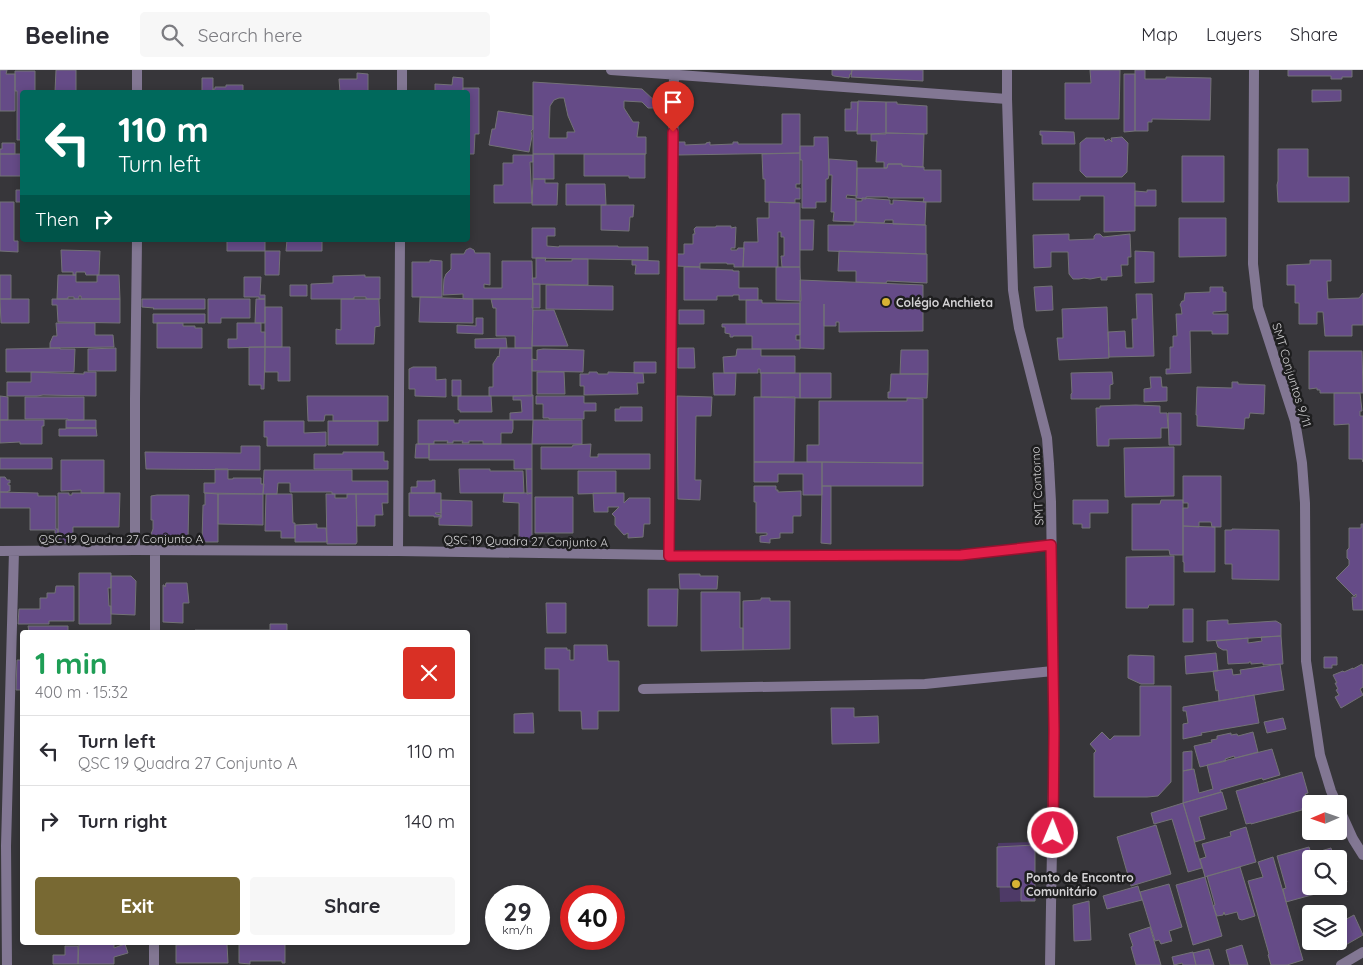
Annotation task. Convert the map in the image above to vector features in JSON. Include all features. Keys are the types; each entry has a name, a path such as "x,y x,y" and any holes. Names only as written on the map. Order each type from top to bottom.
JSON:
{"street":[{"path":"136,70 137,90"},
{"path":"402,70 402,90"},
{"path":"612,70 1007,99"},
{"name":"SMT Contorno","path":"1007,70 1013,290 1019,328 1047,438 1050,464 1054,795 1049,964"},
{"name":"SMT Conjuntos 9/11","path":"1254,70 1253,264 1258,307 1295,421 1302,463 1305,503 1306,661 1320,755 1332,795"},
{"path":"669,556 674,74"},
{"path":"135,550 138,242"},
{"path":"398,551 400,242"},
{"name":"QSC 19 Quadra 27 Conjunto A","path":"0,551 398,551 669,556 961,555 1051,545"},
{"path":"7,965 6,846 14,550"},
{"path":"155,550 155,630"},
{"path":"643,689 925,684 1053,671"},
{"path":"1348,828 1363,855"},
{"path":"154,945 154,965"},
{"path":"1341,965 1363,952"}],"shaded area":[{"name":"Ponto de Encontro Comunitário","path":"1032,842 1033,901 1000,902 998,843"}],"building":[{"path":"0,70 7,70 6,74 15,74 15,111 0,111"},
{"path":"56,70 76,70 76,90 55,90"},
{"path":"832,70 852,70 849,78 834,76 832,75"},
{"path":"852,70 923,70 923,81 851,77"},
{"path":"1090,70 1120,70 1119,119 1065,119 1065,83 1091,83"},
{"path":"1135,70 1145,70 1145,79 1166,79 1166,77 1211,78 1210,120 1152,119 1152,122 1148,122 1148,131 1135,131"},
{"path":"1288,70 1352,70 1352,77 1331,79 1331,76 1288,76"},
{"path":"15,71 35,71 35,90 20,90 20,140 17,140 17,91 15,91"},
{"path":"357,73 368,74 368,90 340,90 339,79 357,79"},
{"path":"1124,74 1135,74 1135,131 1124,132"},
{"path":"453,77 463,78 463,90 435,90 435,84 452,85"},
{"path":"202,78 213,78 213,90 202,90"},
{"path":"533,82 642,89 656,102 656,108 648,108 642,102 624,101 624,108 633,122 639,122 637,137 646,137 646,154 533,154","holes":["564,98 568,116 575,132 567,132 567,138 549,138 550,106 554,100"]},
{"path":"226,85 243,85 243,90 213,90 215,87 226,87"},
{"path":"463,88 479,88 479,134 475,134 474,154 470,154 470,90 463,90"},
{"path":"1312,90 1341,90 1341,101 1312,102"},
{"path":"858,101 886,102 886,134 857,134"},
{"path":"851,102 858,102 857,131 845,131 845,109 851,109"},
{"path":"886,102 927,106 927,134 886,133"},
{"path":"498,111 533,116 529,152 489,145 492,129 495,129"},
{"path":"782,114 800,114 800,153 678,155 678,142 685,142 685,145 706,144 710,142 710,145 733,144 733,142 738,142 738,144 782,144"},
{"path":"1040,131 1074,132 1075,144 1042,144"},
{"path":"871,134 924,134 923,167 888,164 887,168 884,168 884,162 876,162 877,141 871,141"},
{"path":"814,137 828,137 829,175 828,179 826,179 826,202 816,202 816,208 802,208 802,160 800,160 800,146 814,146"},
{"path":"1122,137 1128,143 1127,172 1122,177 1086,177 1080,171 1080,143 1086,138 1104,138 1105,141 1109,139 1112,142 1111,138"},
{"path":"2,143 15,143 15,154 0,154"},
{"path":"1278,149 1308,149 1308,177 1349,177 1349,202 1278,202"},
{"path":"800,153 800,184 796,184 796,188 800,188 800,199 795,199 795,203 765,202 762,154"},
{"path":"0,154 20,154 20,176 0,176"},
{"path":"533,154 554,154 554,179 533,179"},
{"path":"584,154 645,154 645,178 584,176"},
{"path":"513,155 533,155 533,162 530,162 532,203 494,203 494,185 503,185 503,163 513,163"},
{"path":"1182,156 1224,156 1224,202 1182,202"},
{"path":"829,159 857,161 857,196 847,195 846,198 856,199 856,222 833,221 834,212 831,212 832,175 829,175"},
{"path":"888,164 924,167 924,170 941,170 941,202 923,202 924,198 856,198 857,168 887,168"},
{"path":"533,179 545,179 545,183 558,183 557,205 532,205"},
{"path":"1033,183 1135,183 1135,231 1104,232 1104,196 1080,196 1080,200 1033,200"},
{"path":"566,184 605,184 606,205 566,205"},
{"path":"16,190 20,190 20,202 16,202"},
{"path":"1147,190 1156,190 1156,206 1135,206 1135,191 1147,192"},
{"path":"862,198 890,200 890,204 893,204 893,200 926,202 925,225 893,224 893,220 885,220 884,223 856,222 856,201 862,201"},
{"path":"0,202 14,202 14,241 18,241 18,252 0,251"},
{"path":"769,202 800,203 800,267 782,267 781,256 784,256 784,237 781,237 781,232 778,232 778,267 743,267 744,242 758,242 757,218 769,218"},
{"path":"601,205 634,205 633,217 630,217 629,231 601,230"},
{"path":"1179,218 1226,218 1226,256 1179,257"},
{"path":"800,220 814,220 813,250 800,250"},
{"path":"854,222 926,225 926,254 828,251 828,225 854,225"},
{"path":"696,227 736,227 735,248 731,248 731,250 744,248 743,267 734,267 734,264 727,263 700,263 700,267 676,266 676,254 684,254 684,244 693,244 693,234 695,234 694,229"},
{"path":"532,228 555,228 555,236 547,236 547,246 648,247 648,260 532,258"},
{"path":"1069,234 1069,240 1094,239 1096,234 1100,234 1103,237 1130,234 1131,257 1128,257 1128,265 1121,265 1122,276 1107,277 1107,280 1101,280 1101,277 1073,279 1069,274 1068,252 1051,252 1051,267 1034,268 1033,235"},
{"path":"227,242 265,242 265,251 227,251"},
{"path":"287,242 322,242 322,251 286,251"},
{"path":"470,248 475,253 490,253 490,285 484,284 484,288 502,288 502,261 532,261 533,299 463,299 463,294 443,295 444,279 451,269 451,254 464,254"},
{"path":"61,250 100,251 99,275 86,275 85,272 76,272 76,275 73,275 73,272 62,272"},
{"path":"265,251 280,251 279,275 265,275"},
{"path":"839,251 927,254 927,283 856,282 856,271 838,271"},
{"path":"1135,251 1154,252 1154,282 1135,283"},
{"path":"536,258 546,258 545,261 588,259 588,285 533,284 532,278 536,278"},
{"path":"430,260 442,261 442,297 412,297 412,262 430,262"},
{"path":"632,260 659,261 659,274 635,274 636,265 632,265"},
{"path":"1310,260 1331,260 1331,281 1327,281 1328,299 1359,298 1363,293 1363,325 1352,325 1352,336 1325,336 1323,312 1317,312 1317,324 1299,324 1299,303 1295,303 1295,285 1287,285 1287,265 1310,264"},
{"path":"684,267 739,271 739,288 758,288 758,300 739,300 739,295 733,295 717,296 717,300 684,300"},
{"path":"776,267 800,267 801,301 776,300"},
{"path":"0,275 11,275 11,299 0,299"},
{"path":"58,275 76,275 76,282 97,282 97,275 119,275 120,299 81,299 81,296 79,296 79,299 68,297 68,299 57,299"},
{"path":"365,275 365,277 380,277 380,299 354,297 354,299 311,299 311,284 333,283 333,276"},
{"path":"244,277 261,277 260,295 265,295 265,299 244,297"},
{"path":"800,280 923,285 923,331 839,332 839,322 836,322 836,326 824,326 824,349 800,348"},
{"path":"533,284 540,284 540,308 532,308"},
{"path":"290,285 307,285 307,296 290,296"},
{"path":"546,285 613,286 613,310 546,309"},
{"path":"1052,286 1053,310 1036,311 1034,287"},
{"path":"1210,287 1223,287 1223,292 1226,292 1226,311 1213,312 1213,314 1228,314 1228,334 1212,334 1212,331 1190,331 1191,373 1166,374 1166,369 1170,369 1170,347 1173,347 1173,336 1177,336 1176,314 1182,314 1180,305 1184,301 1185,293 1210,292"},
{"path":"1136,294 1152,294 1154,356 1109,357 1108,332 1125,331 1126,348 1133,348 1132,319 1137,319"},
{"path":"420,297 473,299 473,323 419,322"},
{"path":"0,299 29,299 29,323 1,323"},
{"path":"52,299 120,299 120,323 58,322 57,305 52,305"},
{"path":"142,299 205,299 205,309 153,309 142,307"},
{"path":"208,299 250,299 250,318 221,318 221,323 208,323"},
{"path":"256,299 265,299 265,323 255,323"},
{"path":"341,299 379,299 380,326 375,327 374,344 336,344 336,329 341,330"},
{"path":"491,299 533,299 532,348 515,348 515,336 496,336 496,308 493,308"},
{"path":"746,300 762,300 762,303 800,303 800,324 746,324"},
{"path":"265,307 282,307 282,347 265,347"},
{"path":"1107,307 1109,358 1059,360 1057,338 1063,338 1062,309"},
{"path":"533,310 554,310 568,346 532,346"},
{"path":"679,310 704,310 704,324 679,324"},
{"path":"153,314 205,314 205,323 153,323"},
{"path":"476,318 483,318 483,334 457,333 457,325 476,326"},
{"path":"56,323 95,323 95,335 113,335 114,347 50,348 53,336 57,336"},
{"path":"157,323 183,323 183,326 202,328 202,348 157,348"},
{"path":"237,323 261,323 261,332 265,332 265,347 228,348 228,339 237,339"},
{"path":"722,324 800,324 800,335 796,335 796,340 800,340 800,349 752,349 752,336 730,337 730,334 725,333 725,327 722,327"},
{"path":"506,338 507,348 475,348 475,339"},
{"path":"249,347 265,347 264,389 261,389 261,385 249,385"},
{"path":"265,347 290,347 290,381 278,381 278,372 265,372"},
{"path":"116,348 116,371 88,371 88,349"},
{"path":"500,348 532,348 532,396 489,396 489,387 493,387 493,364 499,357"},
{"path":"678,348 694,348 695,368 678,368"},
{"path":"6,349 75,349 74,372 6,372"},
{"path":"737,349 761,349 761,356 795,356 795,373 760,373 760,369 758,369 758,373 724,373 723,357 736,356"},
{"path":"537,350 584,350 583,372 532,371 532,359 537,360"},
{"path":"901,350 928,350 928,374 900,374"},
{"path":"1309,351 1362,351 1363,393 1320,393 1320,390 1317,390 1317,388 1309,389"},
{"path":"634,362 656,362 656,373 634,373"},
{"path":"413,367 436,367 436,380 446,379 446,397 415,396 415,389 409,389 409,369"},
{"path":"31,372 84,374 84,372 96,372 96,396 7,396 7,382 31,382"},
{"path":"537,372 564,372 565,394 537,394"},
{"path":"589,372 597,372 598,374 608,374 608,372 643,373 644,383 637,383 638,394 584,395 584,386 580,386 580,374 589,374"},
{"path":"1112,372 1113,384 1110,385 1110,399 1071,399 1071,373"},
{"path":"713,373 736,373 735,395 714,395"},
{"path":"761,373 800,373 800,398 761,397"},
{"path":"800,373 831,373 831,398 800,398"},
{"path":"891,374 928,374 927,398 888,398"},
{"path":"1150,377 1161,377 1162,387 1167,387 1167,401 1144,402 1144,389 1151,388"},
{"path":"452,380 461,380 461,396 452,396"},
{"path":"1232,382 1265,385 1264,414 1250,413 1249,418 1245,418 1244,429 1197,426 1197,387 1232,388"},
{"path":"1334,393 1360,393 1362,411 1360,411 1360,416 1363,416 1363,462 1362,459 1349,459 1349,424 1334,425"},
{"path":"533,395 533,420 510,420 510,413 522,412 521,400 513,400 513,396"},
{"path":"0,396 8,397 8,420 0,420"},
{"path":"307,396 388,396 388,421 333,421 333,415 325,415 324,421 308,421"},
{"path":"458,396 491,396 492,412 460,412 458,410"},
{"path":"536,396 584,396 584,403 596,403 596,411 584,411 584,419 543,418 543,404 536,404"},
{"path":"677,396 712,397 711,416 696,416 695,480 701,480 700,500 678,499"},
{"path":"25,397 84,397 84,420 25,419"},
{"path":"754,397 795,397 794,462 754,462"},
{"path":"907,398 923,399 923,463 807,462 807,445 819,445 819,401 907,401"},
{"path":"1100,406 1160,406 1160,413 1167,413 1168,428 1161,428 1161,438 1109,439 1109,446 1097,446 1096,408 1100,408"},
{"path":"620,407 642,407 642,421 615,421 615,409 620,409"},
{"path":"1168,413 1181,413 1181,445 1169,445"},
{"path":"0,420 44,420 42,444 0,443"},
{"path":"66,420 96,420 96,428 66,428"},
{"path":"418,420 454,420 454,423 459,423 459,420 513,420 513,429 512,433 501,433 501,444 483,444 483,441 462,443 463,441 453,441 453,443 447,443 448,441 434,441 434,444 418,444"},
{"path":"533,420 582,420 582,444 532,444"},
{"path":"264,421 304,421 304,433 326,432 326,446 267,446 267,437 264,437"},
{"path":"328,421 378,421 378,445 328,445"},
{"path":"96,428 97,436 59,436 59,429"},
{"path":"416,444 429,444 429,458 415,458"},
{"path":"429,444 532,444 532,469 514,469 514,460 429,460"},
{"path":"591,444 590,457 598,457 598,454 650,454 650,469 541,469 541,447 572,447 573,445"},
{"path":"241,446 260,446 260,470 146,469 145,452 241,453"},
{"path":"1174,447 1174,496 1125,497 1124,448"},
{"path":"343,452 384,452 384,461 388,461 388,469 314,469 314,454 343,454"},
{"path":"0,458 52,458 52,469 0,469"},
{"path":"61,460 104,460 104,493 81,493 81,490 61,491"},
{"path":"754,462 822,462 822,495 803,495 803,474 778,474 778,482 754,482"},
{"path":"822,462 923,463 923,486 822,486"},
{"path":"215,469 228,469 228,479 261,478 261,484 264,484 263,494 204,493 204,483 215,483"},
{"path":"459,469 523,471 524,493 460,493"},
{"path":"526,469 532,469 532,493 527,494"},
{"path":"264,470 352,470 352,481 388,481 388,494 290,492 290,483 278,483 277,494 263,494"},
{"path":"578,471 616,471 616,493 578,494"},
{"path":"1183,476 1221,476 1221,527 1212,527 1211,522 1199,522 1199,527 1183,526 1183,508 1188,508 1188,503 1183,503"},
{"path":"0,477 10,480 8,485 10,485 10,491 0,492"},
{"path":"435,480 435,493 411,493 411,487 417,487 417,481"},
{"path":"754,486 776,486 778,492 801,491 801,516 793,516 793,533 780,533 780,538 770,539 770,543 760,542 760,536 767,535 767,533 756,533"},
{"path":"822,486 831,486 831,544 821,543"},
{"path":"0,492 38,493 38,496 56,496 58,544 42,544 42,537 55,537 55,530 30,530 30,508 0,508"},
{"path":"58,493 69,493 69,495 72,495 72,493 120,493 119,527 73,527 73,534 69,533 69,543 58,543"},
{"path":"205,493 218,494 218,542 202,542"},
{"path":"409,493 441,493 441,513 435,513 441,515 441,517 409,516"},
{"path":"504,493 532,493 532,541 519,542 519,503 503,502"},
{"path":"593,493 624,493 624,503 629,498 650,498 650,524 644,524 643,537 628,538 628,533 624,535 615,525 615,517 612,514 619,507 608,507 608,512 594,512"},
{"path":"218,494 263,494 263,525 218,524"},
{"path":"266,494 292,494 295,538 281,538 281,531 265,531"},
{"path":"326,494 335,494 335,498 347,498 347,494 356,494 356,544 327,544"},
{"path":"356,494 388,494 388,503 382,503 383,515 375,515 375,526 357,526"},
{"path":"189,495 188,539 154,539 151,534 153,520 151,520 151,496"},
{"path":"535,497 573,497 573,533 535,533"},
{"path":"441,500 472,501 472,526 439,525"},
{"path":"1073,500 1108,500 1108,513 1090,513 1090,528 1082,528 1082,524 1073,524"},
{"path":"1161,500 1183,500 1183,555 1170,555 1169,550 1132,550 1132,504 1160,504"},
{"path":"317,524 317,528 326,528 327,542 295,542 295,525"},
{"path":"1361,524 1363,524 1363,610 1353,610 1352,597 1356,597 1356,594 1354,596 1336,578 1349,565 1347,550 1349,548 1349,528 1361,528"},
{"path":"1183,526 1215,527 1215,572 1184,572"},
{"path":"1225,530 1279,530 1279,580 1232,579 1232,564 1225,564"},
{"path":"1174,556 1174,605 1149,605 1148,608 1126,608 1126,557"},
{"path":"79,573 111,573 111,588 108,588 111,624 79,624"},
{"path":"679,574 718,576 717,589 680,589"},
{"path":"111,576 131,576 136,581 135,615 111,614"},
{"path":"166,583 187,583 189,603 183,603 183,623 163,622 163,585 165,587"},
{"path":"56,586 74,586 74,621 49,621 49,624 18,624 19,609 40,609 40,598 47,598 47,593 55,593"},
{"path":"648,589 678,589 677,626 648,626"},
{"path":"701,592 740,592 740,628 743,628 743,650 701,651"},
{"path":"761,598 770,598 770,601 790,601 790,649 743,650 743,601 761,600"},
{"path":"546,603 566,603 566,633 547,633"},
{"path":"1183,609 1193,609 1193,642 1183,642"},
{"path":"1228,620 1228,624 1276,621 1281,624 1281,636 1207,641 1207,621"},
{"path":"270,624 287,624 287,630 270,630"},
{"path":"28,626 68,626 68,630 29,630"},
{"path":"1281,636 1283,664 1263,665 1263,663 1251,664 1249,662 1228,664 1227,650 1218,647 1216,641 1248,638 1248,643 1262,641 1261,637"},
{"path":"574,645 607,645 608,661 619,661 619,711 598,711 598,729 582,729 581,711 559,711 559,669 545,669 545,648 567,648 567,650 570,650 570,660 574,660"},
{"path":"1216,653 1218,671 1186,674 1185,656"},
{"path":"1128,656 1154,656 1154,684 1141,684 1128,678"},
{"path":"1324,657 1337,657 1337,665 1332,665 1332,668 1324,668"},
{"path":"17,660 20,660 20,690 16,690"},
{"path":"1280,664 1284,690 1219,701 1213,671 1232,669 1233,675 1241,674 1240,670"},
{"path":"1362,664 1363,687 1360,689 1363,695 1341,708 1335,697 1339,695 1336,690 1338,689 1335,683 1337,683 1333,675"},
{"path":"1140,686 1171,686 1171,782 1158,796 1094,797 1094,753 1096,751 1090,744 1102,732 1110,740 1114,736 1140,736"},
{"path":"1254,695 1259,723 1201,733 1202,735 1183,739 1183,724 1188,723 1186,711 1183,711 1183,707"},
{"path":"831,708 854,708 854,717 878,716 879,743 832,744"},
{"path":"533,713 534,733 514,733 514,714"},
{"path":"1283,718 1286,729 1267,733 1264,722"},
{"path":"1253,732 1258,752 1235,758 1234,756 1225,759 1226,761 1200,767 1194,746 1212,742 1211,740 1217,739 1217,736 1231,733 1231,735 1237,734 1238,736"},
{"path":"1272,749 1280,775 1220,790 1221,792 1183,803 1183,771 1194,769 1199,793 1213,789 1207,765"},
{"path":"1192,751 1192,769 1183,771 1183,752"},
{"path":"1302,772 1308,793 1302,795 1302,810 1246,824 1236,791"},
{"path":"1222,792 1227,809 1199,817 1205,839 1195,842 1183,803"},
{"path":"1183,803 1202,868 1188,872 1172,819 1154,824 1151,813"},
{"path":"1156,825 1171,874 1131,886 1117,837"},
{"path":"1246,827 1256,862 1205,877 1200,859 1206,857 1202,844 1231,836 1230,832"},
{"name":"Ponto de Encontro Comunitário","path":"1035,845 1035,901 1021,901 1021,887 997,887 997,847"},
{"path":"1309,847 1310,850 1302,850 1302,895 1312,895 1286,902 1283,889 1286,888 1277,856"},
{"path":"1273,857 1303,960 1287,965 1271,965 1248,881 1263,877 1258,862"},
{"path":"1240,867 1255,916 1242,920 1239,919 1237,912 1225,915 1224,912 1223,915 1217,916 1207,876"},
{"path":"1205,877 1222,936 1193,945 1176,885"},
{"path":"1169,884 1182,927 1169,931 1172,941 1161,944 1159,940 1155,941 1140,892"},
{"path":"1138,886 1142,900 1107,909 1103,896"},
{"path":"1089,901 1091,940 1074,941 1073,905"},
{"path":"1354,915 1363,935 1347,944 1347,919"},
{"path":"1150,927 1161,965 1136,965 1129,934"},
{"path":"79,945 114,945 114,948 125,945 128,953 114,957 114,964 78,964"},
{"path":"176,945 227,945 228,963 176,963"},
{"path":"239,945 285,945 285,963 282,963 282,961 250,961 250,964 239,963"},
{"path":"1242,945 1248,965 1230,965 1226,950"},
{"path":"65,946 78,946 78,964 53,964 53,955 65,955"},
{"path":"1209,949 1214,965 1196,965 1193,953"},
{"path":"1193,952 1196,965 1183,965 1182,963 1174,965 1172,957"}],"place":[{"name":"Colégio Anchieta","path":"886,302"},
{"name":"Ponto de Encontro Comunitário","path":"1016,884"}],"route":[{"path":"673,132 669,556 972,555 1051,545 1054,730 1053,833"}]}
